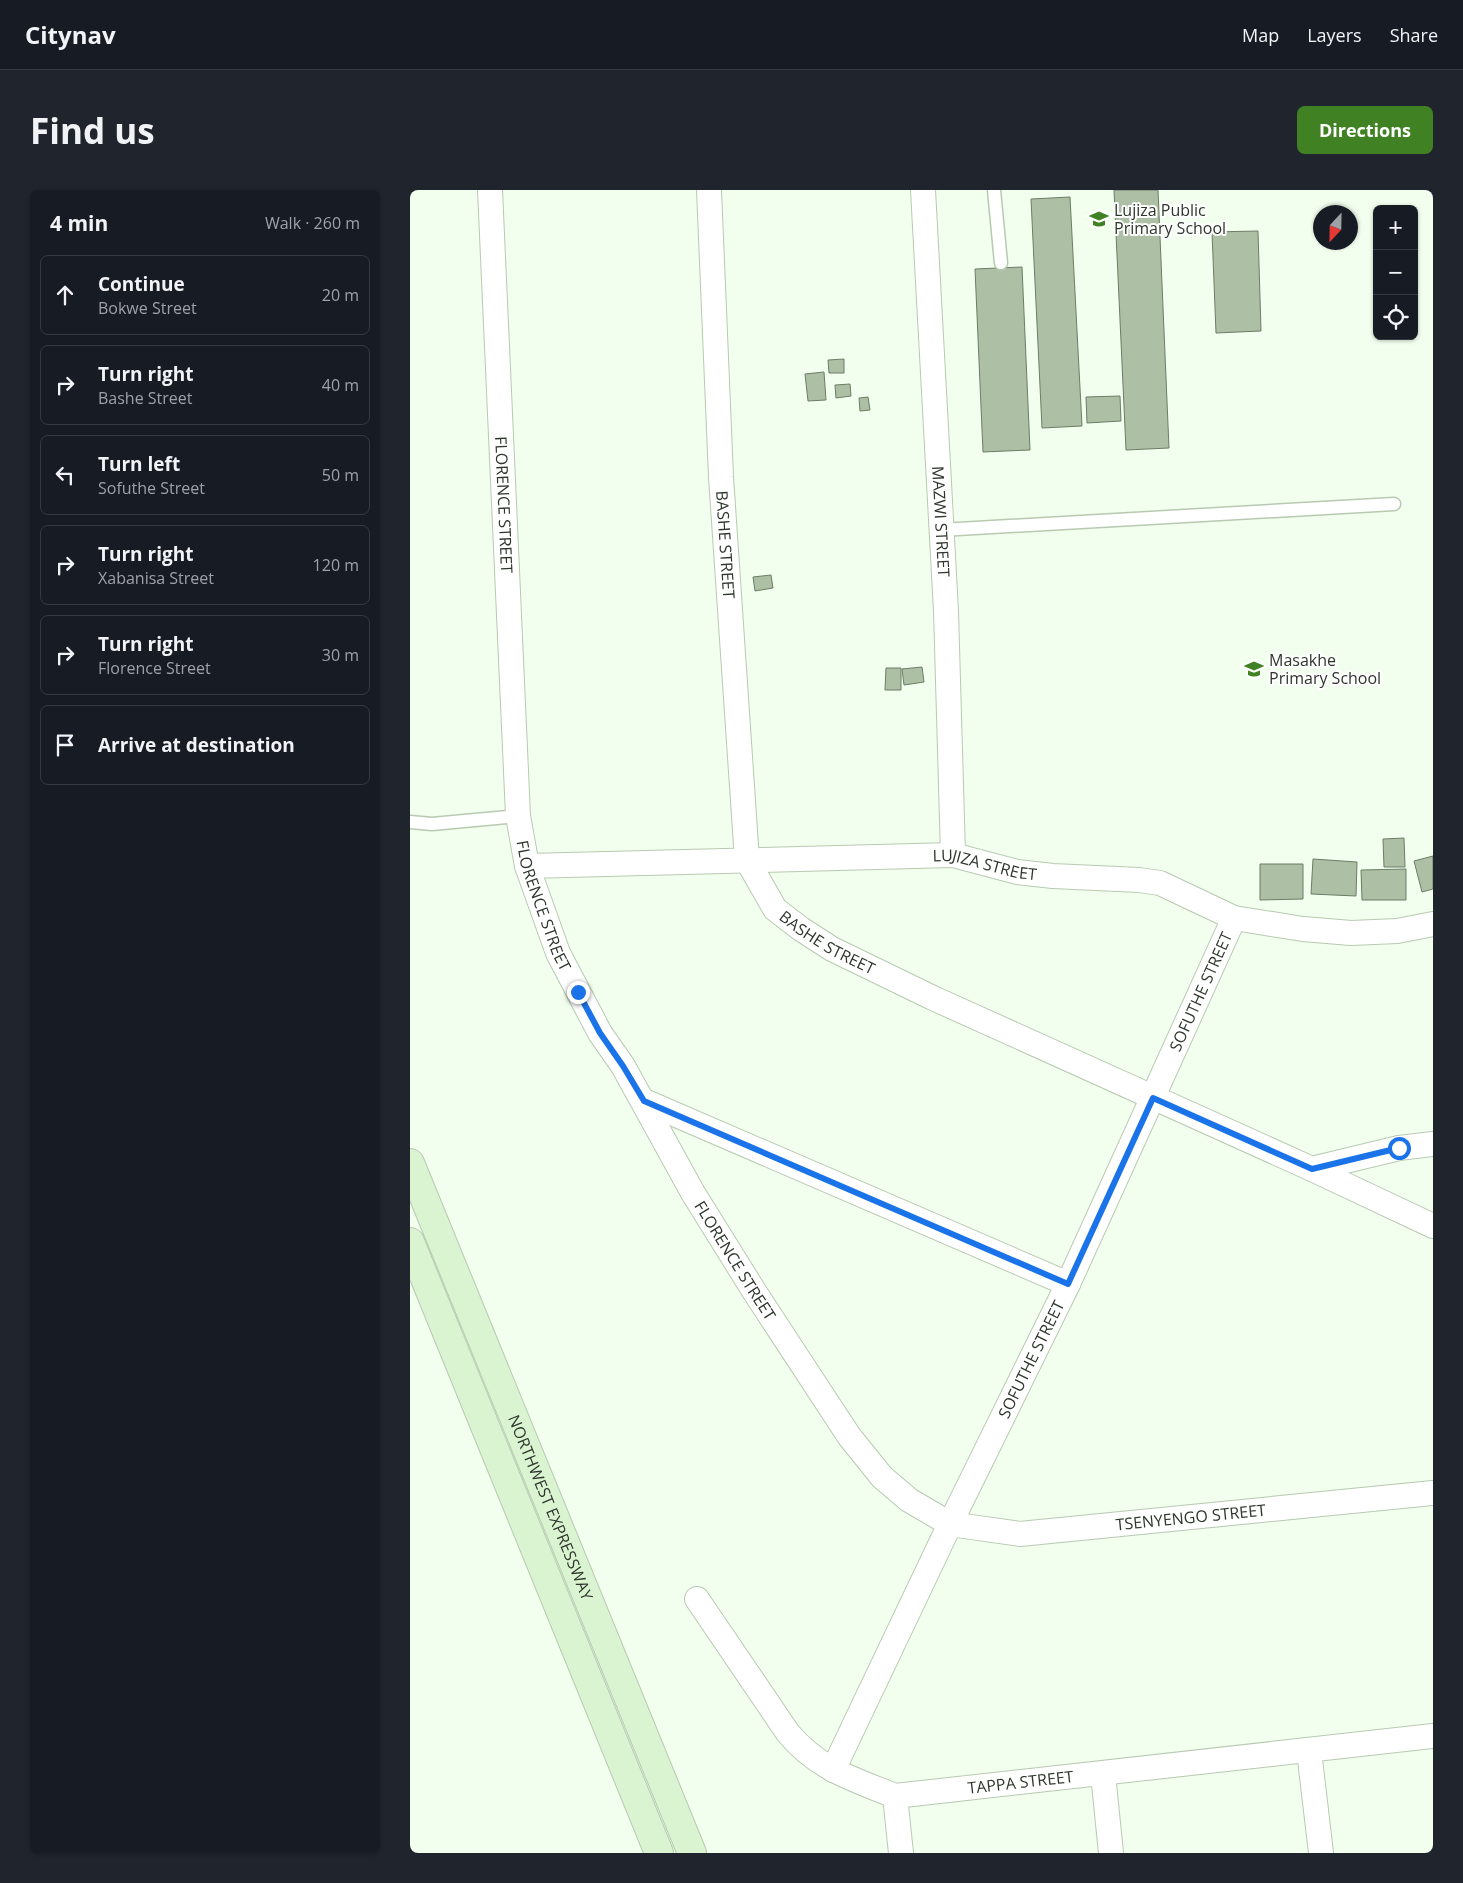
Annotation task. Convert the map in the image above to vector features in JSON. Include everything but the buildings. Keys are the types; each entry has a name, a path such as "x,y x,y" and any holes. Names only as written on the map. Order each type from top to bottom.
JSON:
{"main road":[{"name":"NORTHWEST EXPRESSWAY","path":"410,1163 692,1853"},
{"name":"NORTHWEST EXPRESSWAY","path":"410,1242 659,1853"}],"street":[{"name":"FLORENCE STREET","path":"490,190 518,816 527,866 562,961 600,1033 644,1101 708,1217 754,1291 849,1436 882,1477 910,1500 950,1524"},
{"name":"BASHE STREET","path":"709,190 721,477 747,860 775,909 832,949 934,998 1312,1169 1433,1226"},
{"name":"MAZWI STREET","path":"923,190 942,530 954,855"},
{"name":"LUJIZA STREET","path":"527,866 954,855 1017,872 1139,880 1160,884 1234,918 1303,929 1351,933 1397,931 1433,924"},
{"name":"SOFUTHE STREET","path":"833,1770 950,1524 1068,1284 1234,918"},
{"path":"644,1101 1068,1284"},
{"path":"1312,1169 1399,1148 1433,1144"},
{"name":"TSENYENGO STREET","path":"950,1524 1020,1534 1053,1532 1433,1493"},
{"name":"TAPPA STREET","path":"697,1599 800,1748 833,1770 895,1796 1433,1736"},
{"path":"1309,1751 1321,1853"},
{"path":"1103,1774 1111,1853"},
{"path":"895,1796 901,1853"}],"lane":[{"path":"994,190 1001,263"},
{"path":"942,530 1394,504"},
{"path":"410,822 432,824 518,816"}],"place":[{"name":"Lujiza Public Primary School","path":"1099,219"},
{"name":"Masakhe Primary School","path":"1254,669"}],"route":[{"path":"578,992 600,1033 644,1101 1068,1284 1153,1098 1312,1169 1399,1148"}]}
